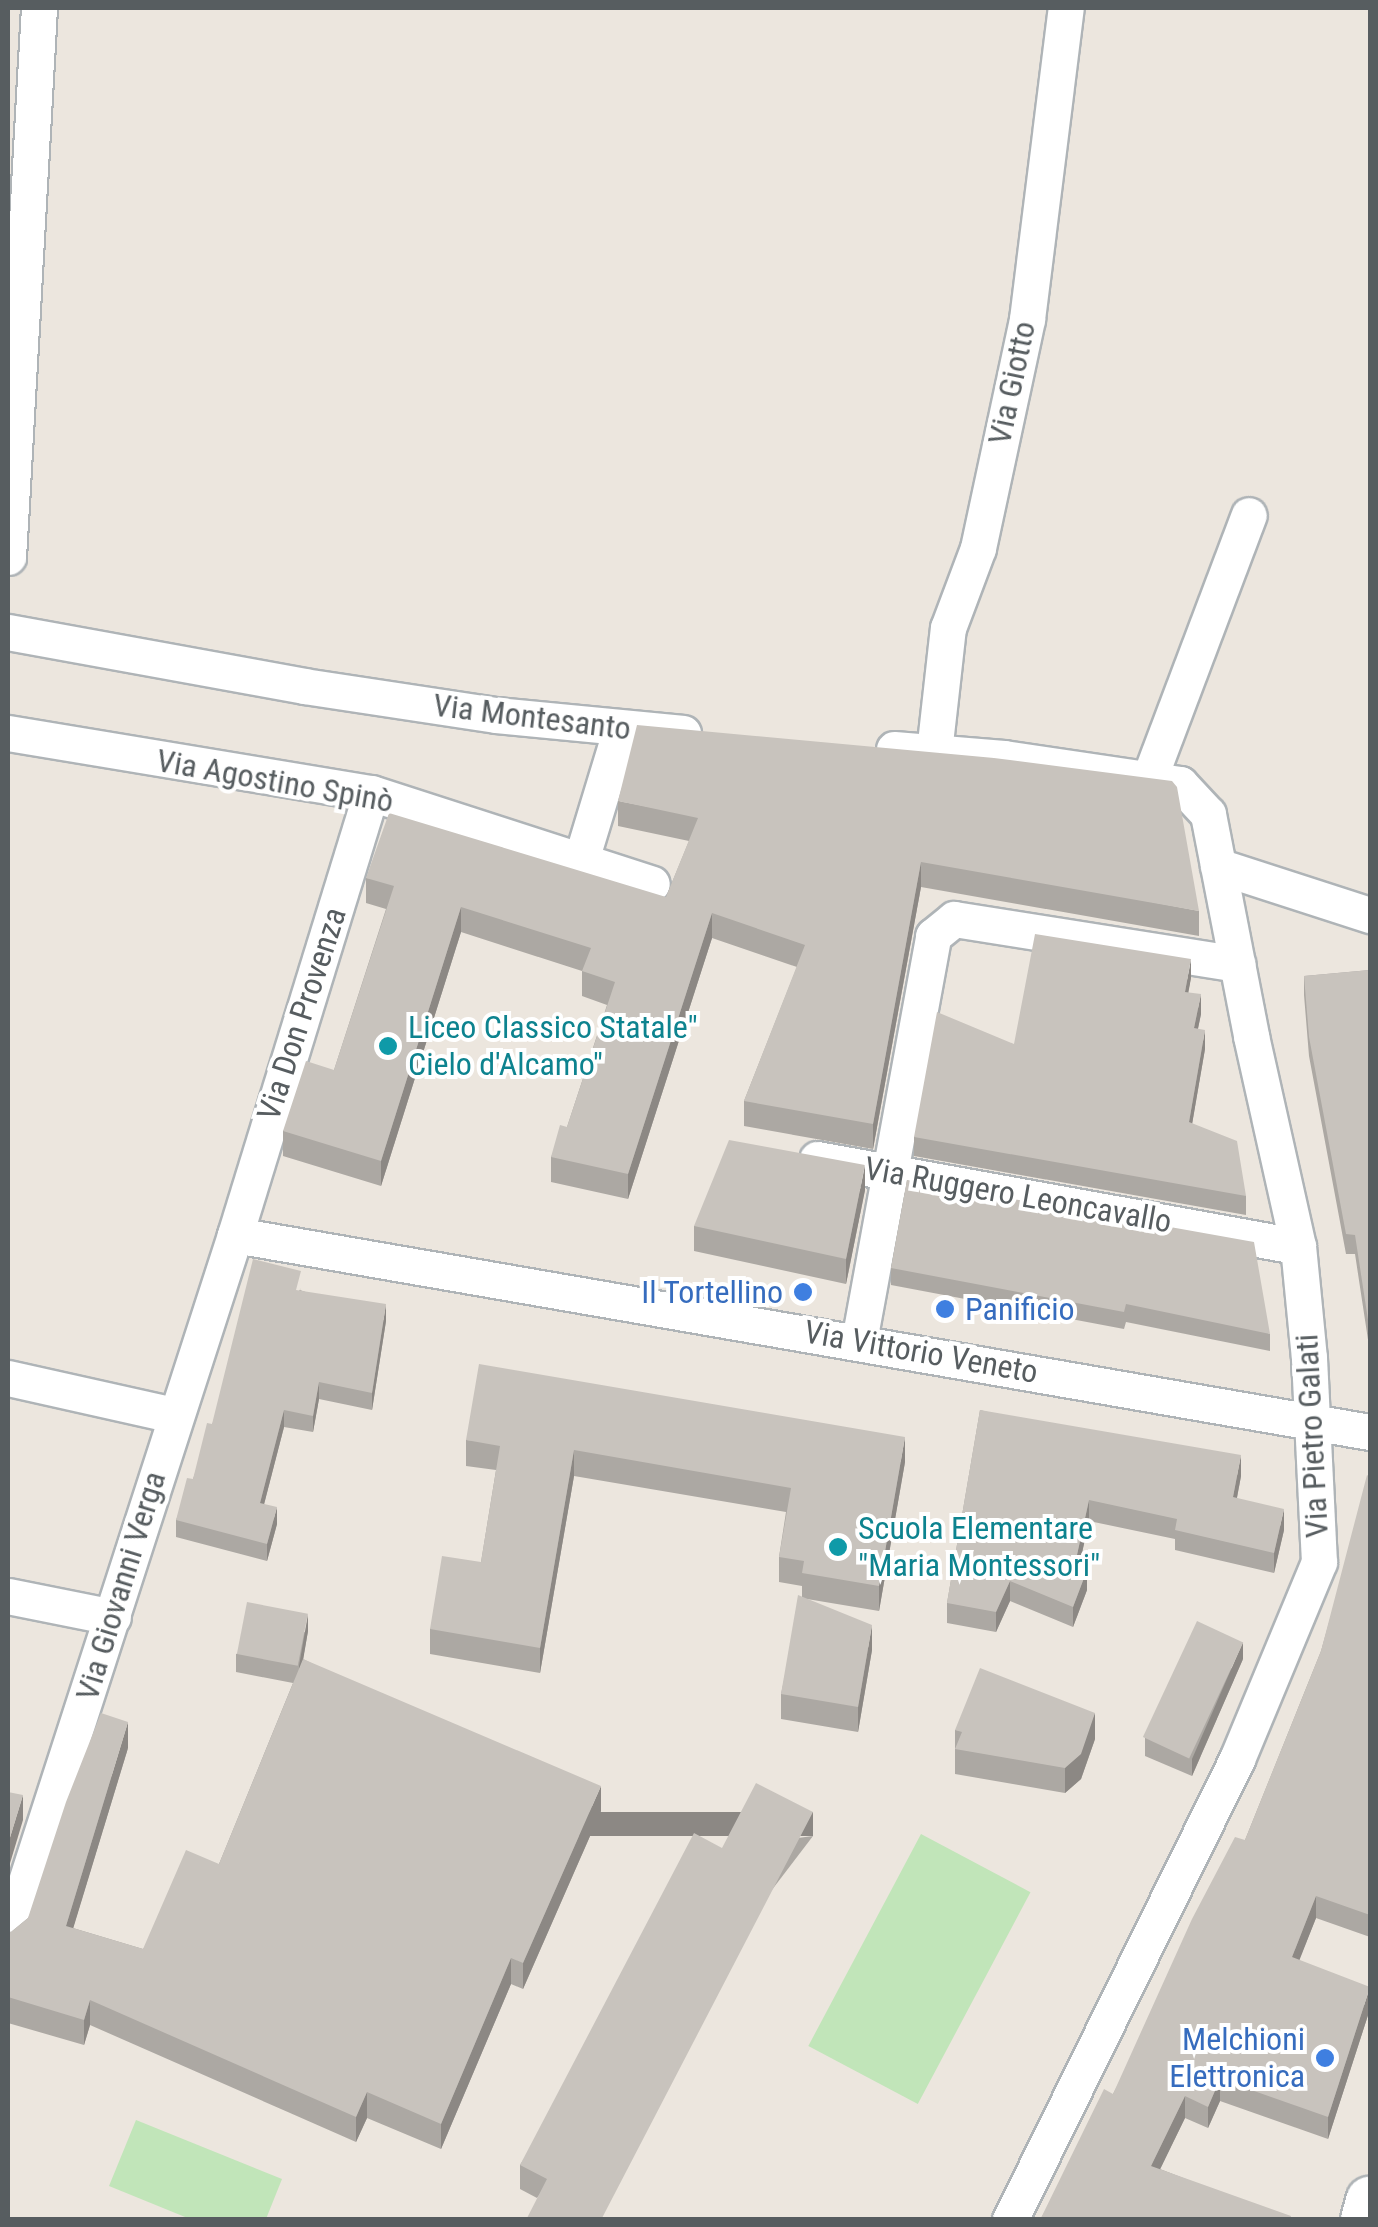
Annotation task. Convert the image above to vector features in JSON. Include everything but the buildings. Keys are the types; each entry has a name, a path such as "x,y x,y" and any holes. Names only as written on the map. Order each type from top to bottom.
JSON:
{"street":[{"path":"8,557 39,8"},
{"name":"Via Giotto","path":"934,752 948,628 978,548 1026,319 1066,8"},
{"path":"856,746 934,752 1164,782 1249,516"},
{"name":"Via Montesanto","path":"8,632 304,686 621,728 720,736"},
{"path":"581,860 621,728"},
{"name":"Via Agostino Spinò","path":"8,733 371,793 652,884"},
{"name":"Via Pietro Galati","path":"1010,2220 1237,1759 1319,1562 1314,1420 1298,1246 1208,814 1164,782"},
{"name":"Via Don Provenza","path":"234,1235 371,793"},
{"path":"1218,866 1370,915"},
{"path":"859,1341 893,1172 933,936 954,920 1237,964"},
{"name":"Via Ruggero Leoncavallo","path":"776,1152 1298,1246"},
{"name":"Via Vittorio Veneto","path":"234,1235 1370,1432"},
{"name":"Via Giovanni Verga","path":"8,1936 234,1235"},
{"path":"8,1378 174,1415"},
{"path":"8,1596 113,1617"},
{"path":"1364,2220 1370,2201"}],"green space":[{"path":"921,1834 1030,1892 918,2104 808,2046"},
{"path":"136,2120 282,2179 266,2219 190,2219 109,2186"}],"place":[{"name":"Liceo Classico Statale\" Cielo d'Alcamo\"","path":"388,1046"},
{"name":"Il Tortellino","path":"803,1292"},
{"name":"Panificio","path":"945,1309"},
{"name":"Scuola Elementare \"Maria Montessori\"","path":"838,1547"},
{"name":"Melchioni Elettronica","path":"1325,2058"}]}
